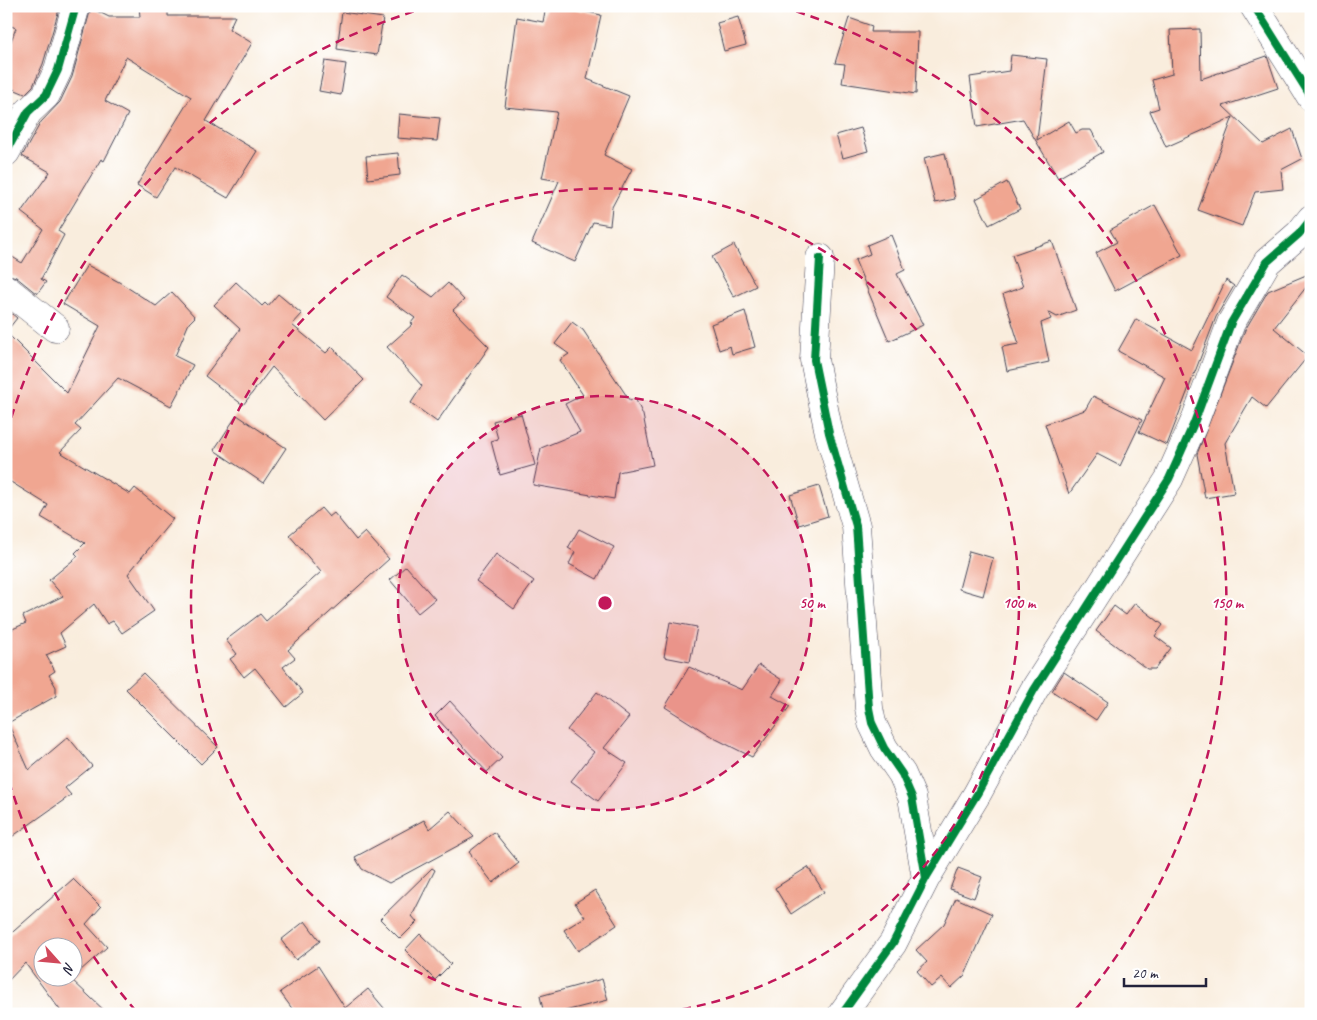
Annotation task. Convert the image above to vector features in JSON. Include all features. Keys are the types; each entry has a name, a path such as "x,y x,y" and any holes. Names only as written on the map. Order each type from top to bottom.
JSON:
{"street":[{"path":"6,152 28,112 46,95 58,70 76,6"},
{"path":"1254,6 1311,97"},
{"path":"842,1014 893,943 926,878 977,794 1034,690 1169,479 1194,423 1231,323 1267,262 1299,234 1311,219"},
{"path":"820,258 814,360 829,433 856,526 868,708 872,723 884,748 902,774 912,798 926,878"},
{"path":"6,289 55,328"}],"building":[{"path":"6,6 60,6 43,64 33,86 25,94 6,86 6,54 16,28 6,24"},
{"path":"139,6 168,6 168,16 235,16 229,29 252,43 206,121 257,151 228,198 175,167 156,197 137,185 191,97 126,57 105,101 128,114 104,161 101,159 58,231 64,235 41,279 46,282 37,294 16,277 6,274 6,253 22,263 43,229 21,212 50,172 22,156 41,122 60,102 72,77 91,8 109,17 140,17"},
{"path":"546,6 561,6 601,15 587,79 629,96 604,155 632,169 612,207 610,225 593,222 575,262 532,243 559,181 542,178 557,112 505,107 517,17 543,22"},
{"path":"342,12 383,18 377,55 337,49"},
{"path":"738,17 746,45 724,51 717,23"},
{"path":"849,18 872,26 871,32 918,32 916,94 842,83 845,64 835,63"},
{"path":"1200,29 1201,79 1267,56 1278,88 1223,106 1263,144 1292,129 1302,159 1281,170 1283,189 1255,192 1242,226 1198,210 1233,117 1166,147 1150,111 1159,108 1152,80 1172,74 1170,30"},
{"path":"1011,55 1047,59 1037,140 1069,121 1076,133 1082,130 1091,130 1103,152 1058,178 1023,119 977,127 970,77 1009,71"},
{"path":"325,61 346,64 341,95 319,91"},
{"path":"399,114 440,118 437,141 397,138"},
{"path":"861,128 868,151 843,158 836,135"},
{"path":"398,153 400,175 368,179 366,156"},
{"path":"945,153 955,199 935,203 924,158"},
{"path":"1007,182 1020,209 989,225 976,199"},
{"path":"1155,205 1182,255 1115,291 1096,253 1117,242 1110,230"},
{"path":"891,235 905,270 897,274 923,325 889,341 855,260 870,254 867,245"},
{"path":"1052,241 1076,310 1057,317 1048,312 1051,319 1041,323 1049,362 1007,371 1002,347 1019,344 1003,294 1023,287 1012,255"},
{"path":"734,245 756,286 734,297 712,257"},
{"path":"87,265 119,282 156,306 172,292 195,317 189,323 175,356 193,365 171,406 118,378 75,425 81,430 60,452 130,494 135,488 173,519 128,574 154,611 122,633 113,621 107,624 94,604 60,633 66,646 46,655 55,671 49,675 56,687 56,696 8,723 29,770 68,737 92,766 65,788 71,795 6,841 6,632 26,623 23,616 63,596 49,580 78,556 75,553 85,543 41,517 48,505 6,479 6,332 67,393 100,326 63,304"},
{"path":"1311,273 1311,281 1274,328 1308,356 1266,408 1252,397 1225,443 1234,493 1205,498 1197,454 1245,330 1268,291"},
{"path":"402,275 433,297 448,283 464,300 453,310 489,347 437,422 411,403 422,386 387,347 413,324 411,323 415,318 386,297"},
{"path":"1226,280 1234,286 1216,317 1167,445 1139,432 1165,377 1118,351 1136,319 1192,350"},
{"path":"236,282 262,306 265,303 268,306 278,294 302,314 292,325 326,353 332,347 364,380 323,420 272,367 243,405 205,376 240,329 214,305"},
{"path":"6,309 17,318 6,332"},
{"path":"745,311 755,347 732,354 730,346 719,350 711,324"},
{"path":"572,322 583,330 630,401 635,398 643,415 653,465 618,472 614,499 533,485 541,448 580,432 565,404 583,395 560,360 569,354 555,344"},
{"path":"1093,396 1142,420 1120,466 1097,454 1069,494 1045,424 1085,410"},
{"path":"521,414 535,465 500,475 491,441 498,439 493,421"},
{"path":"237,415 286,448 263,483 214,450"},
{"path":"819,486 828,516 799,525 790,495"},
{"path":"321,508 329,517 334,513 356,540 365,532 389,559 288,650 295,658 283,667 303,693 286,707 255,668 244,677 230,659 237,654 226,640 260,614 266,621 321,572 289,535"},
{"path":"579,529 614,547 597,579 569,564 575,552 568,548"},
{"path":"969,551 993,558 983,596 959,589"},
{"path":"496,554 534,581 514,609 476,581"},
{"path":"406,566 435,599 418,613 390,580"},
{"path":"1135,603 1163,625 1155,636 1171,648 1155,669 1147,669 1096,631 1114,606 1126,615"},
{"path":"670,622 697,627 690,662 664,657"},
{"path":"759,665 782,680 772,696 790,706 752,757 714,738 665,707 689,667 742,690"},
{"path":"1064,672 1108,702 1096,720 1052,691"},
{"path":"143,673 218,747 201,764 126,689"},
{"path":"597,692 629,717 604,748 627,763 598,801 571,781 594,752 567,730"},
{"path":"450,701 502,758 487,772 435,716"},
{"path":"450,811 474,837 389,883 362,869 355,857 424,820 429,829"},
{"path":"494,832 519,863 493,883 469,852"},
{"path":"808,867 824,892 791,914 775,888"},
{"path":"432,868 435,870 412,916 417,922 400,939 380,919"},
{"path":"958,868 982,877 974,898 950,889"},
{"path":"73,879 101,907 86,924 107,947 82,969 82,938 32,938 32,972 25,963 6,983 6,938"},
{"path":"595,890 617,925 578,951 564,930 585,917 575,903"},
{"path":"956,898 992,914 965,975 951,988 942,978 931,987 917,971 927,962 916,950 944,924"},
{"path":"305,921 320,941 296,960 281,940"},
{"path":"420,934 451,964 435,980 405,950"},
{"path":"318,966 345,1008 368,989 389,1014 296,1014 280,992"},
{"path":"602,979 608,1000 553,1014 544,1014 540,996"},
{"path":"44,988 81,988 108,1014 63,1014"}],"cycle path":[{"path":"6,152 28,112 46,95 58,70 76,6"},
{"path":"1254,6 1311,97"},
{"path":"842,1014 893,943 926,878 977,794 1034,690 1169,479 1194,423 1231,323 1267,262 1299,234 1311,219"},
{"path":"820,258 814,360 829,433 856,526 869,708 872,723 884,748 902,774 912,797 926,878"}]}
